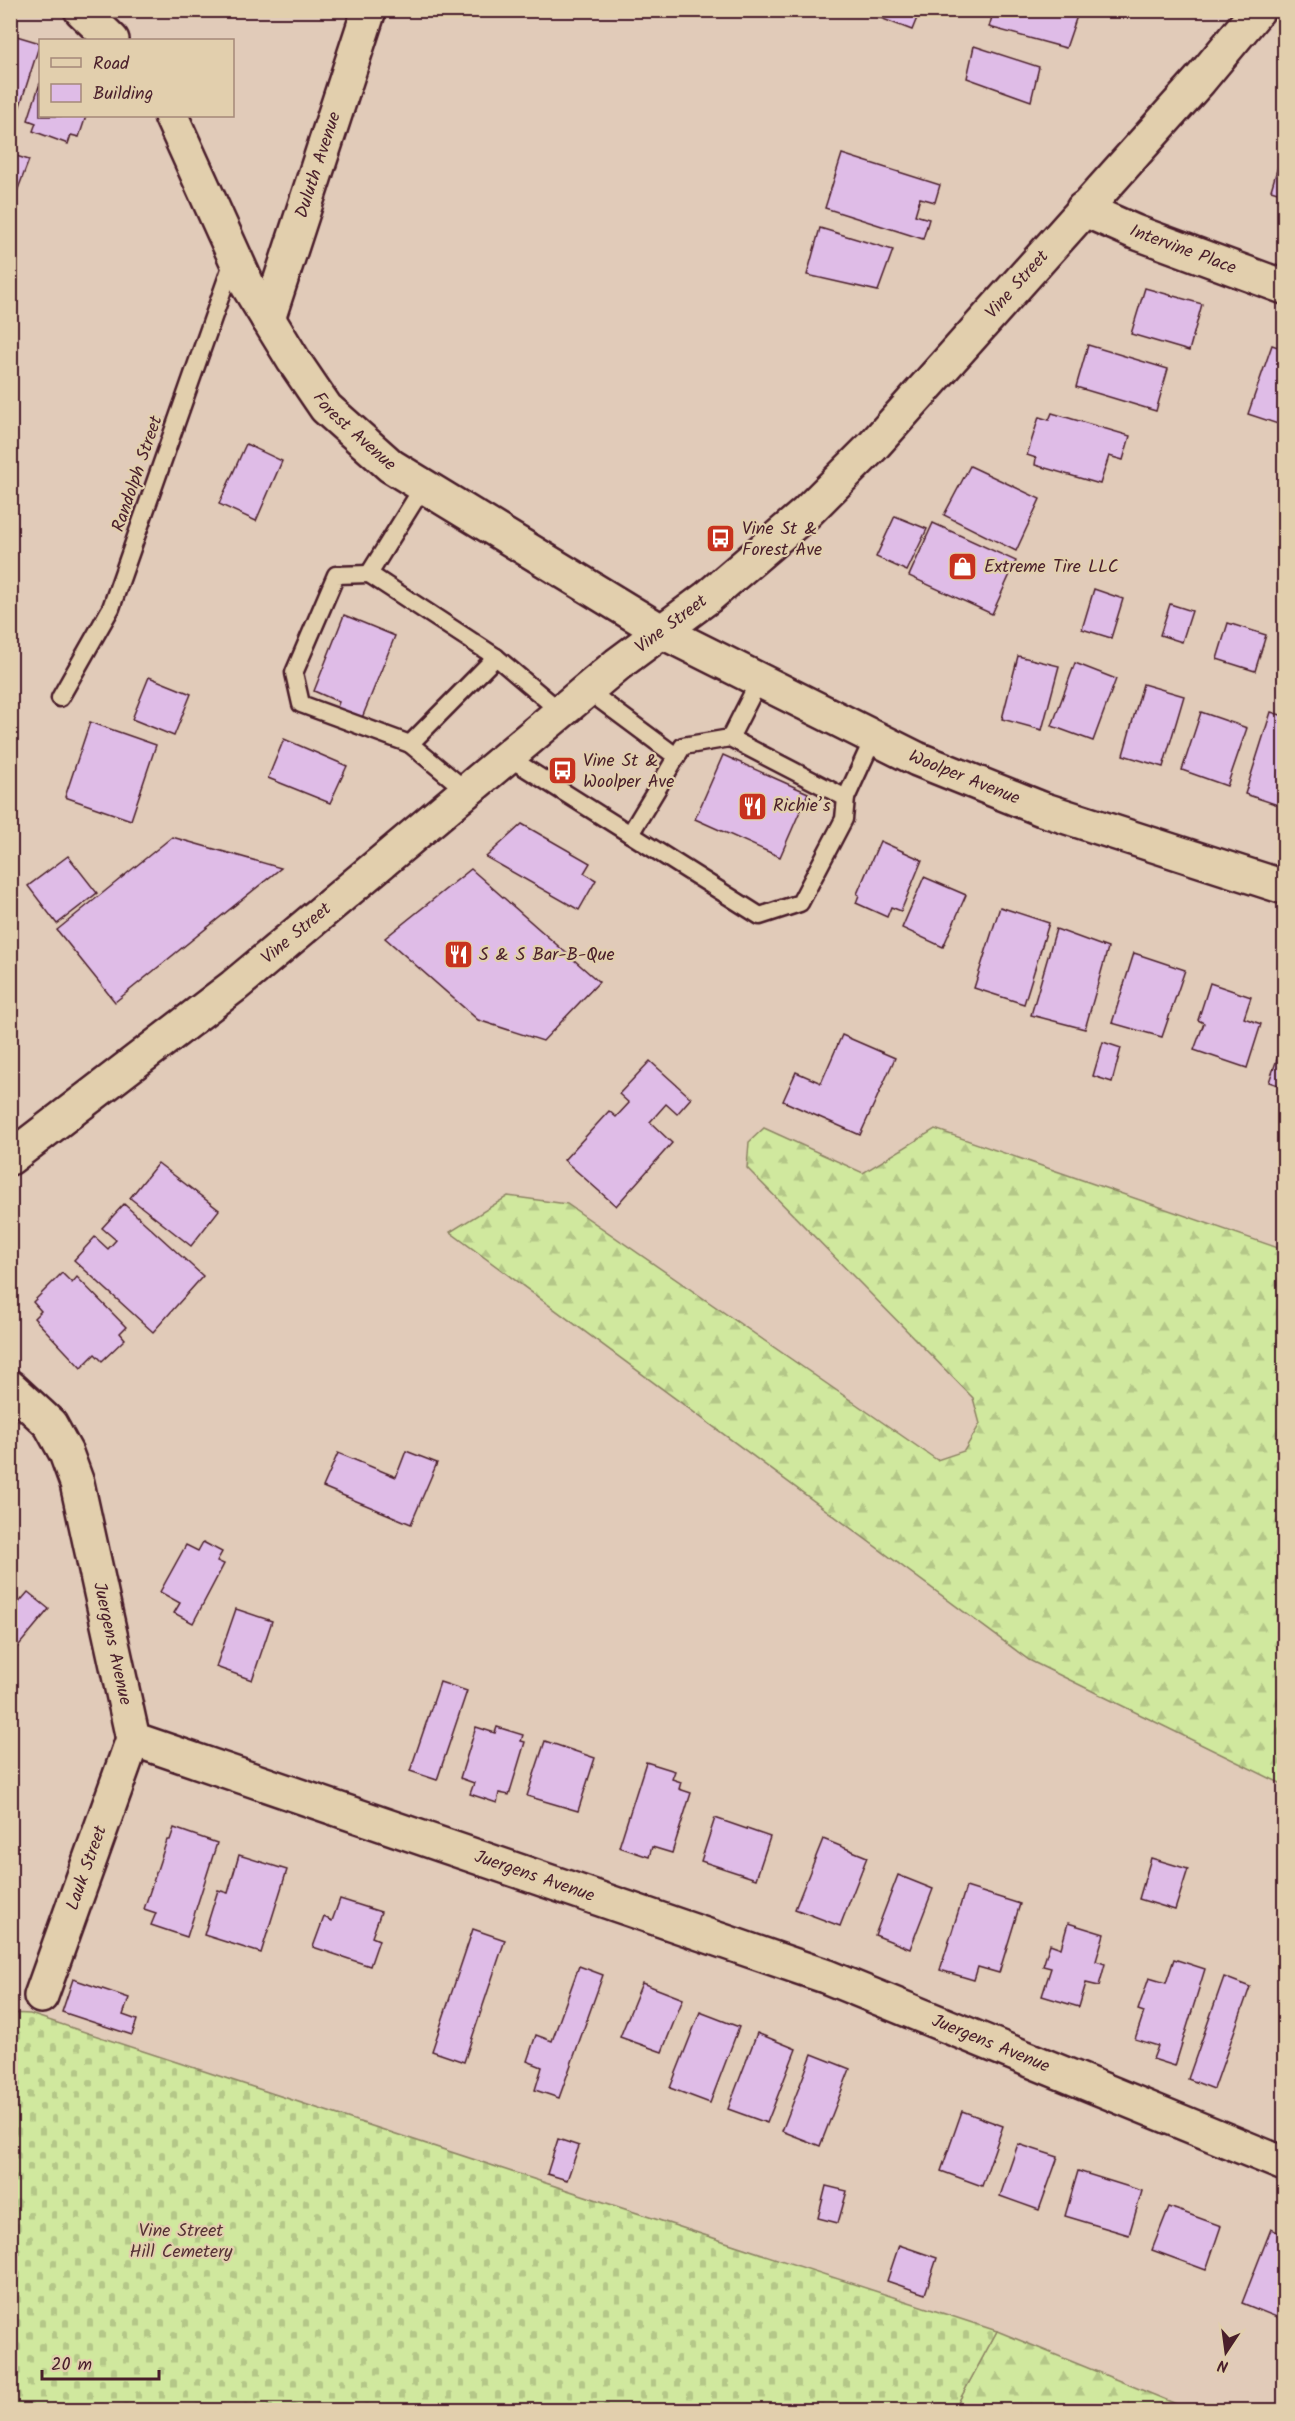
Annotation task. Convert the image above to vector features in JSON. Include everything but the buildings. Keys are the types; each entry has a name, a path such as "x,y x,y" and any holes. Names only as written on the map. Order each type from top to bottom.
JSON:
{"street":[{"path":"81,10 111,39"},
{"name":"Duluth Avenue","path":"268,319 369,10"},
{"name":"Vine Street","path":"10,1158 234,986 587,690 708,597 806,513 873,446 1083,208 1200,80 1258,10"},
{"name":"Forest Avenue","path":"171,117 248,286 326,408 391,466 661,631"},
{"name":"Intervine Place","path":"1083,208 1135,232 1284,287"},
{"name":"Woolper Avenue","path":"661,631 917,759 1042,809 1284,887"},
{"name":"Juergens Avenue","path":"10,1387 50,1424 70,1463 77,1483 133,1739 825,1976 1284,2164"},
{"name":"Lauk Street","path":"41,1996 133,1739"}],"lane":[{"name":"Randolph Street","path":"60,698 111,608 235,255"},
{"path":"369,574 423,487"},
{"path":"468,792 410,744 301,704 294,673 336,575 369,574 496,657 561,712"},
{"path":"410,744 496,657"},
{"path":"730,738 760,679"},
{"path":"587,690 676,757"},
{"path":"508,757 760,916 800,903 843,819 846,798 874,737"},
{"path":"630,834 683,746 730,738 846,798"}],"green space":[{"path":"764,1128 863,1173 935,1129 1284,1250 1284,1785 1029,1660 450,1232 508,1196 567,1204 937,1460 964,1451 980,1424 973,1398 747,1168 749,1142"},
{"name":"Vine Street Hill Cemetery","path":"10,2013 30,2014 997,2331 954,2410 11,2410"},
{"path":"997,2331 1191,2410 954,2410"}],"place":[{"name":"Vine St & Forest Ave","path":"721,539"},
{"name":"Extreme Tire LLC","path":"963,567"},
{"name":"Vine St & Woolper Ave","path":"562,771"},
{"name":"Richie’s","path":"752,806"},
{"name":"S & S Bar-B-Que","path":"458,955"}]}
